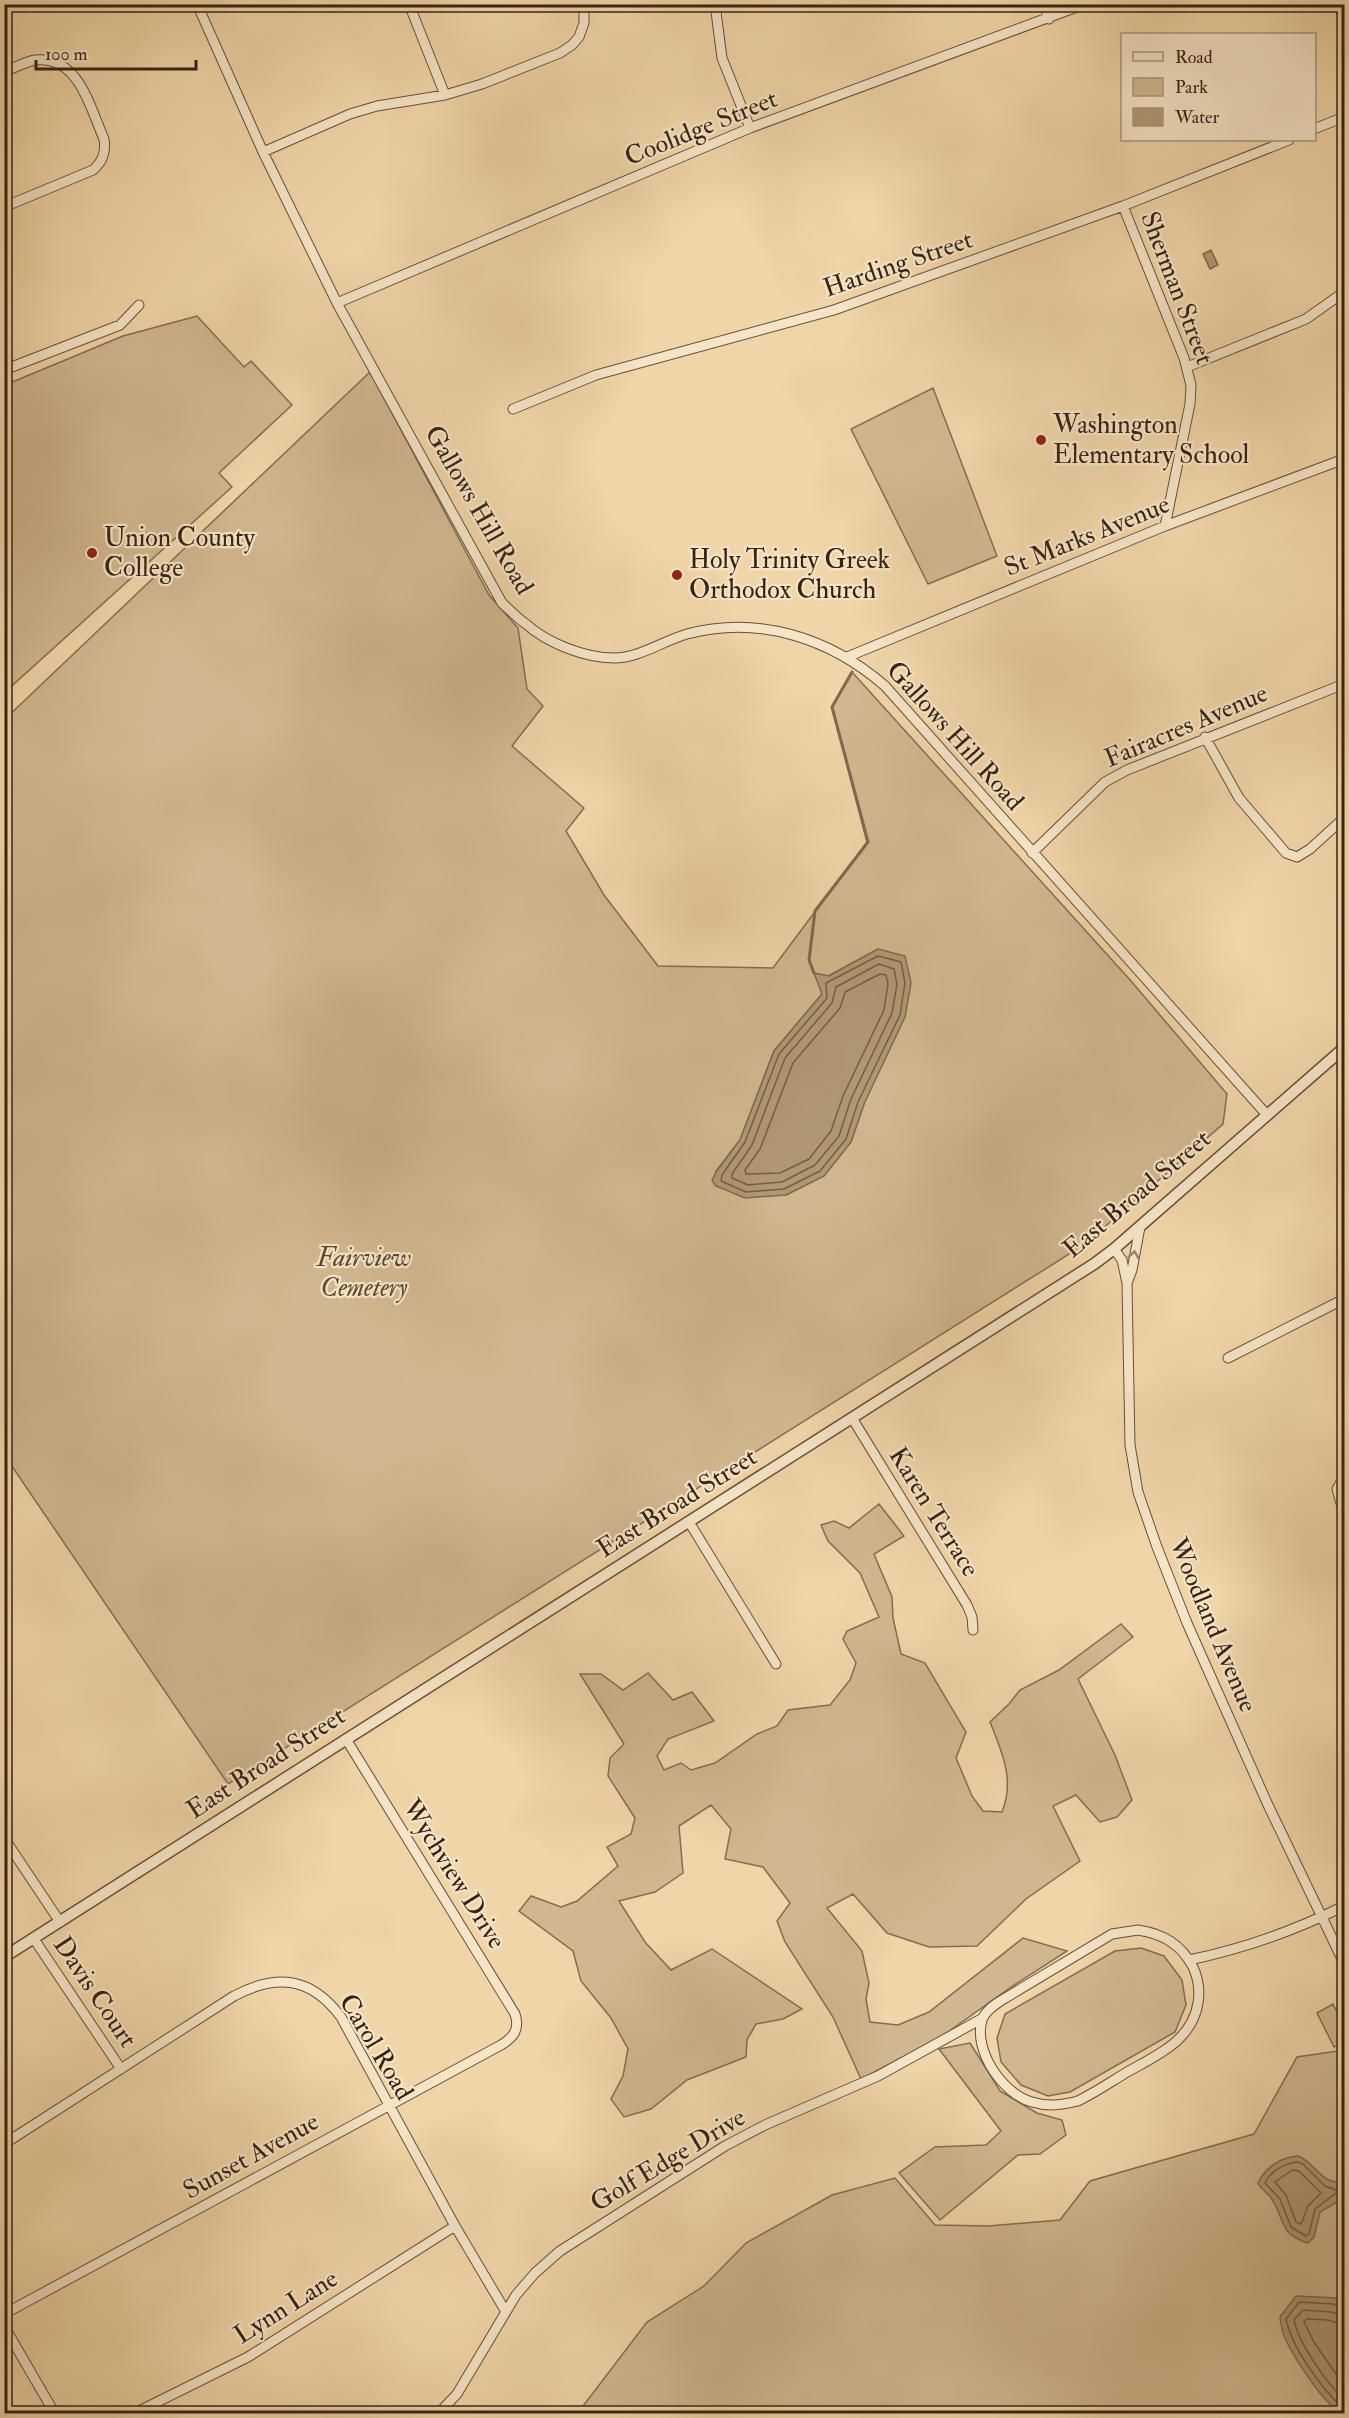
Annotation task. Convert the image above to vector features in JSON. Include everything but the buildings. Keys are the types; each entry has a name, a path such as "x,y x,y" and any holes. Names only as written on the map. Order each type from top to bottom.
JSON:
{"street":[{"name":"Gallows Hill Road","path":"197,4 263,152 338,303 502,603 526,625 578,652 604,657 633,655 685,635 708,630 750,627 793,634 813,640 847,657 885,686 1267,1115"},
{"path":"409,4 445,95"},
{"path":"263,152 350,114 376,106 445,95 482,84 560,53 579,37 584,23 584,4"},
{"path":"715,4 722,58 750,128"},
{"path":"1044,4 1049,19"},
{"name":"Coolidge Street","path":"338,303 750,128 1085,4"},
{"path":"1339,4 1344,19"},
{"path":"4,72 27,62 45,60 63,65 79,82 104,139 105,147 100,164 93,170 4,207"},
{"path":"1316,128 1344,117"},
{"name":"Harding Street","path":"513,409 596,375 834,310 1123,206 1286,141"},
{"name":"Sherman Street","path":"1123,206 1187,367 1191,385 1190,404 1165,526"},
{"path":"1187,367 1306,318 1344,291"},
{"path":"4,370 120,325 139,305"},
{"name":"St Marks Avenue","path":"847,657 1165,526 1344,459"},
{"name":"Fairacres Avenue","path":"1032,853 1105,782 1127,770 1205,737 1344,684"},
{"path":"1205,737 1239,798 1286,853 1297,856 1310,849 1344,818"},
{"name":"East Broad Street","path":"4,1958 1114,1250 1344,1048"},
{"name":"Woodland Avenue","path":"1127,1283 1132,1270 1140,1227"},
{"name":"Woodland Avenue","path":"1114,1250 1122,1260 1127,1283 1130,1445 1138,1492 1156,1547 1187,1623 1268,1805 1344,1963"},
{"path":"1228,1358 1344,1299"},
{"name":"Karen Terrace","path":"852,1418 967,1605 972,1617 973,1630"},
{"path":"1344,1477 1337,1489 1337,1496 1344,1514"},
{"path":"689,1522 776,1664"},
{"name":"Wychview Drive","path":"346,1739 515,2014 518,2024 515,2034"},
{"path":"4,1838 60,1922"},
{"path":"1189,1960 1262,1940 1344,1906"},
{"path":"1125,1931 1151,1932 1170,1940 1189,1960 1196,1977 1199,1997 1195,2017 1180,2039 1085,2097 1064,2105 1051,2106 1030,2102 1017,2096 1001,2083 990,2065 982,2043 983,2018 1002,2000 1112,1934 1125,1931"},
{"name":"Davis Court","path":"34,1939 121,2069"},
{"name":"Carol Road","path":"4,2144 234,1996 254,1985 276,1981 292,1983 313,1991 331,2005 340,2017 454,2226 506,2312"},
{"name":"Golf Edge Drive","path":"438,2414 457,2394 516,2295 535,2273 560,2251 725,2146 765,2125 878,2076 983,2018"},
{"name":"Sunset Avenue","path":"4,2314 501,2045 515,2034"},
{"name":"Lynn Lane","path":"133,2414 248,2356 454,2226"},
{"path":"4,2326 54,2414"}],"green space":[{"name":"Union County College","path":"197,316 244,367 251,361 292,405 219,473 232,487 5,692 5,385 123,336"},
{"name":"Fairview Cemetery","path":"370,372 489,595 518,628 527,689 543,706 512,746 584,808 566,831 604,895 658,966 773,968 867,842 832,707 852,672 1131,981 1227,1094 1223,1124 1085,1244 228,1784 5,1456 4,720","holes":["878,949 864,1104 851,1142 824,1176 786,1195 716,1186 716,1171 740,1140 774,1051 822,994 820,987 828,976"]},
{"path":"933,388 997,556 928,584 851,429"},
{"path":"879,1504 904,1536 874,1554 892,1597 893,1618 901,1654 925,1663 966,1732 956,1758 972,1796 983,1811 1002,1812 1007,1789 1005,1766 990,1722 1020,1690 1059,1670 1121,1624 1133,1637 1078,1679 1115,1755 1132,1800 1117,1817 1100,1822 1076,1795 1053,1806 1080,1861 1026,1899 977,1946 929,1947 887,1933 853,1894 827,1908 862,1951 869,1983 866,1999 870,2022 898,2025 929,2012 1023,1938 1067,1951 1011,1987 941,2037 861,2079 833,2017 785,1942 777,1921 790,1903 763,1867 725,1859 731,1829 711,1805 679,1826 683,1873 655,1892 619,1901 645,1942 671,1970 712,1949 802,2009 783,2019 756,2024 747,2040 746,2057 687,2080 651,2109 624,2117 611,2099 623,2076 628,2049 611,2018 581,1981 573,1951 519,1911 531,1896 561,1907 577,1901 618,1866 607,1847 631,1834 635,1818 608,1776 610,1758 624,1744 580,1674 601,1674 623,1690 648,1673 673,1700 692,1692 714,1721 668,1739 657,1756 664,1770 681,1763 691,1770 715,1763 757,1734 777,1726 788,1710 830,1705 850,1680 856,1663 843,1639 847,1631 879,1617 860,1573 828,1541 821,1525 834,1521 849,1528"},
{"path":"1141,1948 1164,1956 1182,1980 1186,2005 1175,2032 1070,2092 1048,2096 1021,2085 1001,2062 997,2038 1005,2014 1115,1951"},
{"path":"1333,2004 1344,2027 1344,2042 1334,2047 1317,2013"},
{"path":"970,2043 1000,2091 1037,2113 1062,2120 1066,2135 1040,2154 1018,2155 940,2220 899,2173 935,2147 986,2145 1001,2131 939,2049"},
{"path":"1344,2050 1344,2413 577,2414 647,2322 704,2286 746,2243 832,2195 895,2178 935,2225 989,2226 1060,2220 1090,2181 1254,2134 1297,2057"}],"water":[{"path":"1211,250 1218,265 1210,269 1203,254"},
{"path":"878,949 905,956 911,983 905,1017 864,1104 851,1142 824,1176 786,1195 745,1198 716,1186 712,1181 740,1140 774,1051 822,994 814,973 829,976"},
{"path":"1298,2156 1325,2178 1337,2182 1344,2180 1344,2198 1320,2212 1314,2237 1308,2243 1292,2236 1284,2226 1271,2198 1258,2183 1265,2172 1275,2164 1286,2158"},
{"path":"1296,2296 1336,2298 1344,2304 1344,2413 1337,2410 1319,2392 1284,2336 1280,2317"}],"waterway":[{"path":"814,973 809,960 815,911 868,842 832,707 852,672"}],"place":[{"name":"Washington Elementary School","path":"1041,440"},
{"name":"Union County College","path":"92,553"},
{"name":"Holy Trinity Greek Orthodox Church","path":"677,575"}]}
